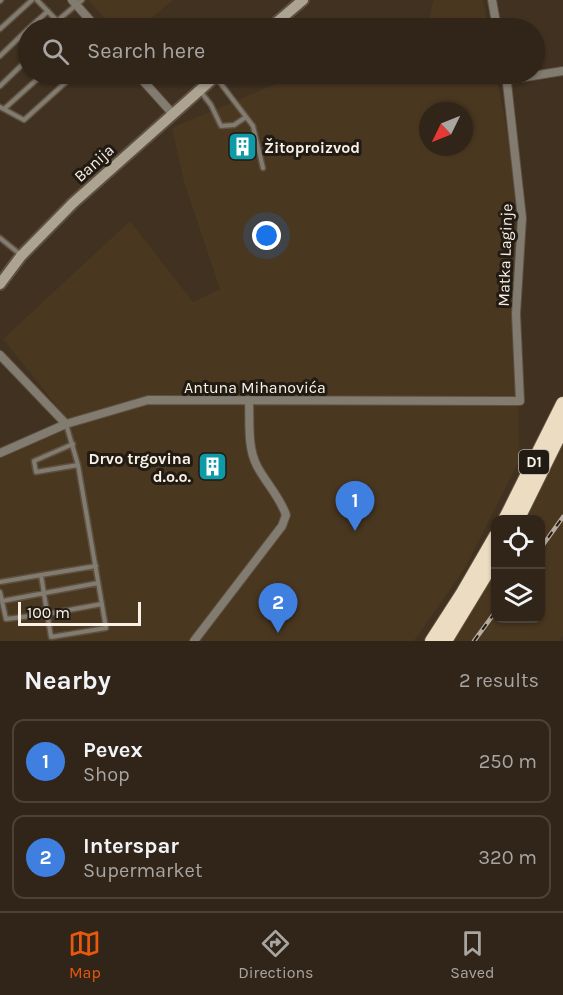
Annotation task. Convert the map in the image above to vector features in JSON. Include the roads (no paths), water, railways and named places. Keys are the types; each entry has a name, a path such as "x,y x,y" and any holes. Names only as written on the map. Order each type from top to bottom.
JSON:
{"highway":[{"name":"D1","path":"507,515 563,404"},
{"name":"D1","path":"519,515 563,427"},
{"path":"432,641 491,543"},
{"path":"445,641 491,564"}],"main road":[{"path":"282,18 303,0"},
{"name":"Banija","path":"0,284 21,256 73,203 206,84"}],"street":[{"path":"492,0 495,18"},
{"path":"76,2 89,18"},
{"path":"545,73 563,71"},
{"path":"146,84 172,113"},
{"name":"Matka Laginje","path":"507,84 522,218 516,314 520,401"},
{"path":"0,355 66,424"},
{"name":"Antuna Mihanovića","path":"0,453 66,424 148,400 520,401"},
{"path":"194,641 282,526 286,515 283,506 257,466 251,451 249,400"}],"lane":[{"path":"0,29 32,0"},
{"path":"37,0 54,18"},
{"path":"60,18 76,2"},
{"path":"41,18 48,11"},
{"path":"0,56 18,39"},
{"path":"0,86 18,69"},
{"path":"31,84 2,108 24,120 64,84"},
{"path":"222,84 253,126 262,168"},
{"path":"199,90 212,105 221,126 234,125 246,117"},
{"path":"0,238 21,256"},
{"path":"41,575 51,637 106,628 78,465 66,424"},
{"path":"73,444 34,461 36,472 78,465"},
{"path":"0,582 96,566"},
{"path":"2,601 98,583"},
{"path":"0,592 6,619 102,604"}],"railway":[{"path":"545,542 563,517"},
{"path":"474,641 491,618"}],"place":[{"name":"Žitoproizvod","path":"243,147"},
{"name":"Drvo trgovina d.o.o.","path":"212,467"},
{"name":"Pevex","path":"355,531"},
{"name":"Interspar","path":"278,633"}]}
